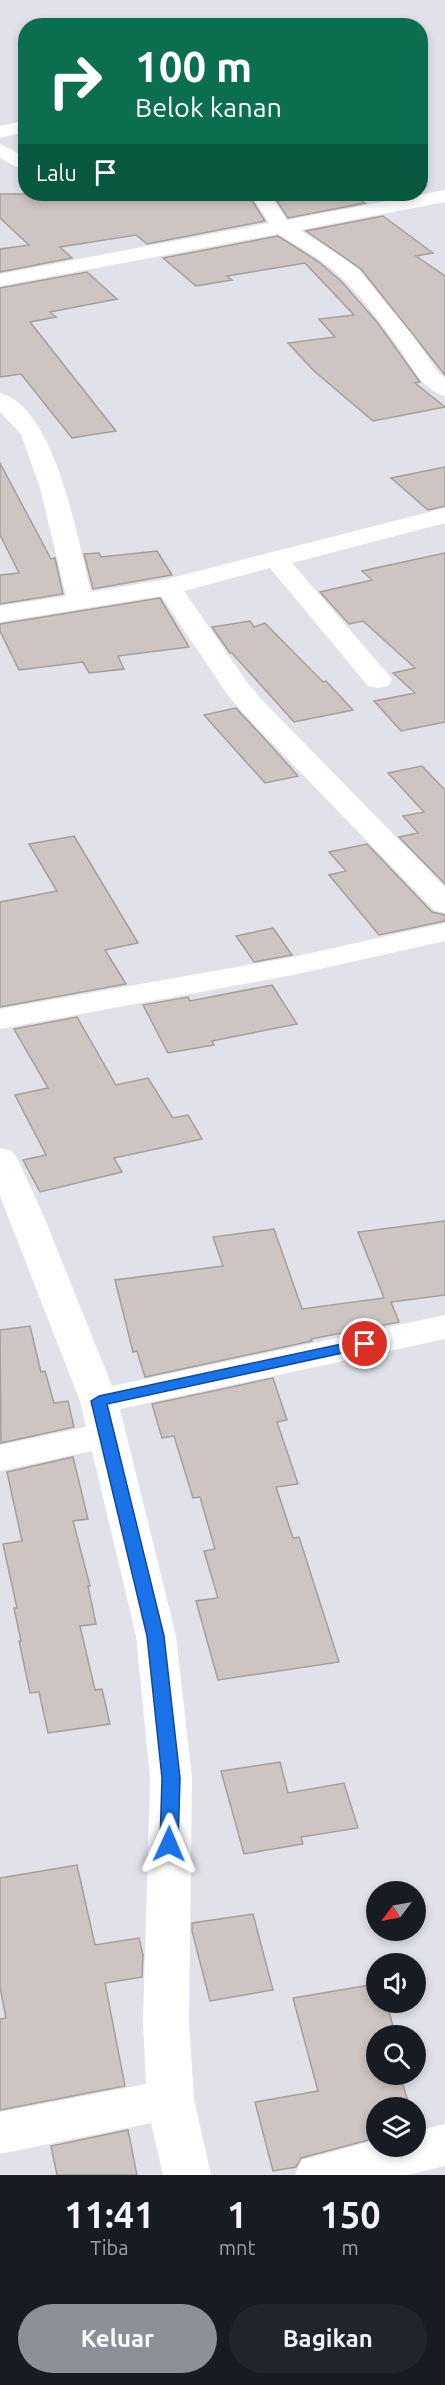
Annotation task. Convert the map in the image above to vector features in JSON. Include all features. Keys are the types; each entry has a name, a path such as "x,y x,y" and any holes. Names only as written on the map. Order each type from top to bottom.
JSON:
{"street":[{"path":"0,132 18,128"},
{"path":"0,150 18,161"},
{"path":"428,199 445,196"},
{"path":"265,201 282,227 335,261 351,275 406,342 429,376 445,389"},
{"path":"0,280 419,201"},
{"path":"0,400 27,424 33,434 52,488 80,601"},
{"path":"0,614 168,587 445,515"},
{"path":"276,560 378,680"},
{"path":"168,587 237,688 252,706 445,904"},
{"path":"0,1019 293,966 445,932"},
{"path":"0,1158 28,1219 104,1418 156,1636 171,1778 166,2022 170,2099 187,2175"},
{"path":"0,1458 104,1418 445,1328"},
{"path":"0,2133 170,2099"},
{"path":"319,2175 445,2145"}],"building":[{"path":"0,194 18,194 18,201 252,201 265,221 147,244 136,235 60,247 72,258 0,272 0,249 29,245 0,218"},
{"path":"277,201 362,201 365,203 288,218"},
{"path":"383,216 433,253 416,256 445,276 445,375 361,269 306,231"},
{"path":"278,236 319,262 341,281 377,322 420,382 415,383 445,407 373,421 314,371 288,343 335,337 319,319 354,315 305,263 227,276 232,280 196,286 163,258"},
{"path":"87,272 117,299 50,312 56,317 30,322 116,431 72,438 21,374 0,377 0,288"},
{"path":"0,463 51,559 55,558 63,594 0,604 0,575 19,573 0,535"},
{"path":"445,467 445,506 428,510 391,478"},
{"path":"157,551 172,575 93,589 84,554 99,553 101,557"},
{"path":"445,553 445,722 401,731 374,701 415,693 393,673 415,668 363,621 349,624 320,592 372,580 362,571"},
{"path":"160,598 189,647 118,656 124,669 89,673 83,662 19,670 0,631 0,624"},
{"path":"250,621 254,627 265,623 353,710 294,722 230,653 212,627"},
{"path":"236,708 298,776 265,783 204,715"},
{"path":"422,766 445,790 445,884 399,837 418,833 403,816 424,812 388,773"},
{"path":"74,836 138,943 105,950 126,984 0,1007 0,902 57,891 29,844"},
{"path":"367,844 432,912 445,915 445,921 379,935 329,875 346,871 329,852"},
{"path":"273,928 292,955 254,962 236,936"},
{"path":"272,985 297,1024 212,1041 214,1045 168,1053 143,1005 188,997 190,1001"},
{"path":"77,1017 116,1085 148,1078 173,1118 188,1115 202,1139 114,1158 122,1172 40,1192 23,1160 46,1155 15,1095 48,1088 14,1029"},
{"path":"445,1221 445,1295 391,1302 399,1322 311,1339 312,1341 145,1377 137,1351 133,1352 115,1280 223,1266 213,1237 274,1229 302,1309 384,1298 358,1232"},
{"path":"30,1326 41,1372 45,1371 54,1403 68,1401 74,1427 1,1443 0,1330"},
{"path":"273,1378 287,1420 277,1422 298,1484 276,1487 293,1538 299,1537 339,1662 218,1680 196,1601 218,1598 204,1551 215,1549 200,1497 193,1498 174,1436 162,1438 152,1404"},
{"path":"73,1457 88,1519 73,1521 90,1586 88,1586 96,1624 80,1626 95,1690 102,1689 110,1724 48,1733 39,1692 30,1693 19,1641 21,1641 14,1608 17,1608 3,1544 22,1541 7,1472"},
{"path":"280,1762 288,1793 344,1783 358,1828 301,1837 303,1844 244,1854 221,1771"},
{"path":"77,1865 95,1945 139,1938 143,1955 142,1977 105,1983 125,2086 0,2110 0,2019 6,2018 0,1987 0,1878"},
{"path":"253,1914 273,1990 210,2001 192,1923"},
{"path":"366,1986 366,2013 389,2013 393,2025 366,2025 366,2085 403,2085 407,2097 366,2097 366,2141 301,2158 296,2167 273,2171 255,2102 318,2091 293,1998"},
{"path":"128,2130 137,2175 57,2175 51,2146"}],"route":[{"path":"169,1844 171,1778 156,1636 99,1401 365,1344"}]}
